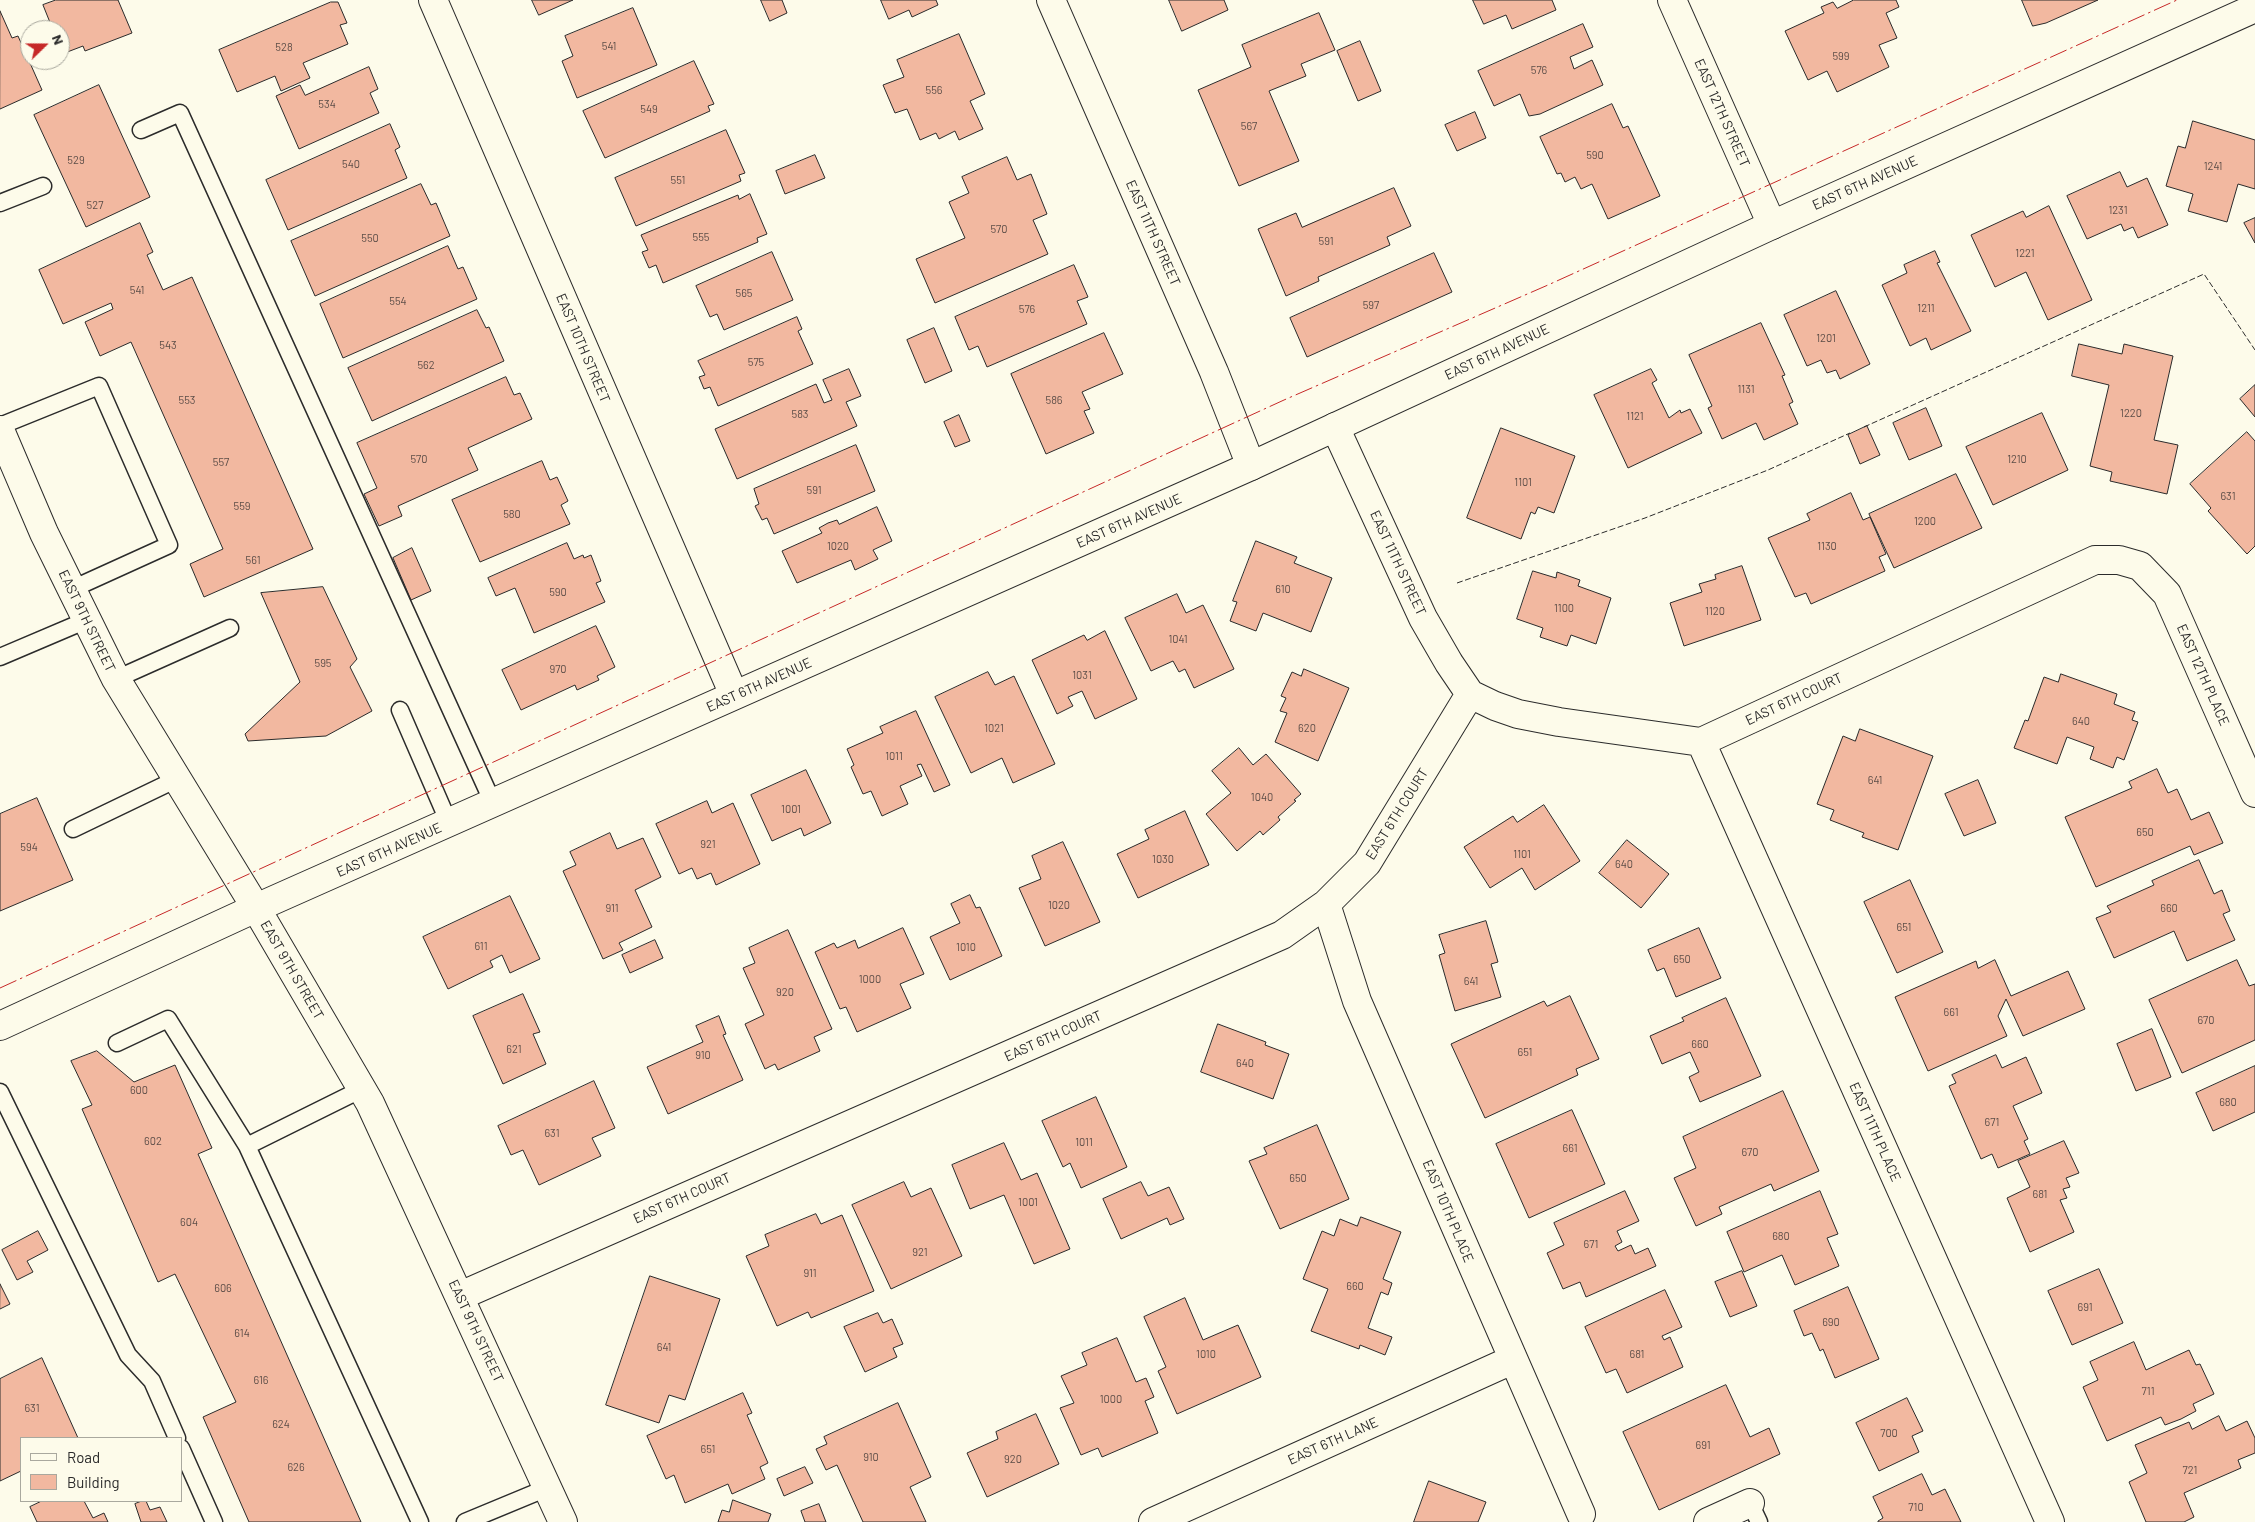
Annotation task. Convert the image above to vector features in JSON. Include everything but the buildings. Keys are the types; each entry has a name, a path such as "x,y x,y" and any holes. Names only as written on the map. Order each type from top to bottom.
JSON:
{"street":[{"name":"EAST 10TH STREET","path":"432,0 734,695"},
{"name":"EAST 11TH STREET","path":"1051,0 1214,372 1251,466"},
{"name":"EAST 12TH STREET","path":"1672,0 1772,225"},
{"name":"EAST 6TH AVENUE","path":"0,1026 256,908 1251,466 1772,225 2255,8"},
{"name":"EAST 11TH STREET","path":"1335,427 1423,618 1449,663 1470,694"},
{"name":"EAST 9TH STREET","path":"0,428 44,533 116,679 256,908 370,1102 563,1522"},
{"name":"EAST 6TH COURT","path":"1701,742 2095,560 2119,560 2140,566"},
{"name":"EAST 12TH PLACE","path":"2140,566 2167,594 2255,793"},
{"path":"1470,694 1495,706 1526,716 1701,742"},
{"name":"EAST 6TH COURT","path":"460,1296 1282,935 1326,904 1367,863 1470,694"},
{"name":"EAST 11TH PLACE","path":"1701,742 2050,1522"},
{"name":"EAST 10TH PLACE","path":"1326,904 1357,1001 1512,1360 1581,1514"},
{"name":"EAST 6TH LANE","path":"1154,1522 1512,1360"},
{"path":"1708,1522 1755,1512"}],"lane":[{"path":"141,130 180,114 493,803"},
{"path":"0,203 43,186"},
{"path":"0,428 99,386 169,545 72,589"},
{"path":"0,658 87,620"},
{"path":"116,679 230,628"},
{"path":"400,710 449,823"},
{"path":"73,829 177,779"},
{"path":"117,1043 168,1019 247,1146 420,1522"},
{"path":"247,1146 362,1089"},
{"path":"0,1092 128,1354 152,1381 177,1437"},
{"path":"182,1450 214,1522"},
{"path":"465,1522 547,1488"}],"fence":[{"path":"1864,427 2204,274 2255,350"},
{"path":"1457,583 1645,518 1768,470 1850,433"}],"power":[{"path":"0,988 1284,400 1548,285 2177,0"}]}
